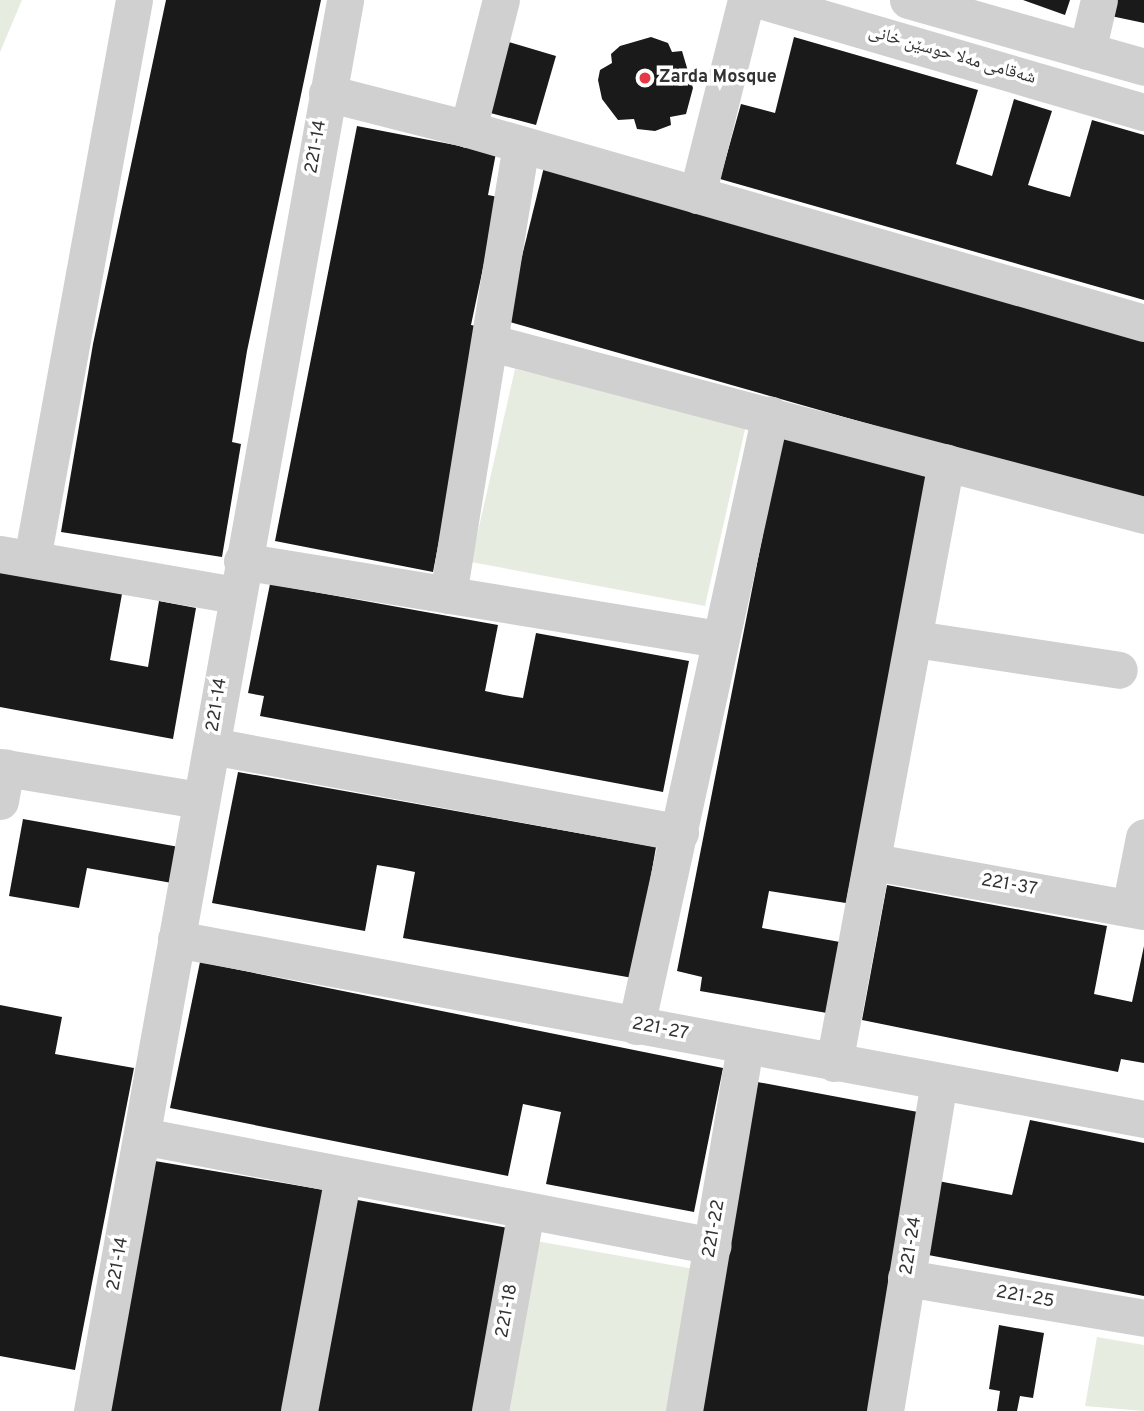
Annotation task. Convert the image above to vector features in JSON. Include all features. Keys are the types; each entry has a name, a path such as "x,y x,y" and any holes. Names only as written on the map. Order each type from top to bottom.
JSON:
{"street":[{"path":"134,0 16,557 448,596 719,639"},
{"name":"221-14","path":"92,1411 200,800 212,746 239,578 345,0"},
{"path":"468,129 501,0"},
{"path":"697,195 746,0"},
{"name":"شەقامی مەلا حوسێن خانی","path":"760,0 1144,112"},
{"path":"908,0 1144,67"},
{"path":"1087,51 1099,0"},
{"path":"327,93 468,129 1144,323"},
{"path":"448,596 492,343 521,145"},
{"path":"492,343 1144,515"},
{"path":"636,1026 770,415"},
{"path":"834,1063 874,862 946,462"},
{"path":"915,639 1119,670"},
{"path":"212,746 680,833"},
{"path":"2,779 200,800"},
{"path":"1137,909 1144,837"},
{"name":"221-37","path":"874,862 1137,909"},
{"name":"221-27","path":"176,939 745,1048 1144,1119"},
{"name":"221-22","path":"684,1411 745,1048"},
{"name":"221-24","path":"885,1411 939,1081"},
{"path":"142,1136 713,1246"},
{"path":"299,1411 343,1175"},
{"name":"221-18","path":"490,1411 526,1210"},
{"name":"221-25","path":"906,1278 1144,1318"}],"shaded area":[{"path":"0,0 22,0 0,52"},
{"path":"515,369 746,425 705,606 471,562"},
{"path":"536,1241 694,1269 668,1411 505,1411"},
{"path":"1097,1337 1144,1345 1144,1411 1085,1406"}],"building":[{"path":"166,0 321,0 247,351 232,442 241,444 222,557 61,532 93,344"},
{"path":"1023,0 1070,0 1065,15"},
{"path":"1115,0 1144,0 1144,23 1111,16"},
{"path":"651,37 668,43 672,52 682,51 693,88 686,114 670,117 671,125 655,131 637,129 634,119 618,120 602,99 598,80 600,70 612,63 611,54 620,46"},
{"path":"794,37 978,90 956,164 992,176 1014,99 1052,111 1028,185 1048,191 1070,197 1092,120 1144,135 1144,300 720,179 741,104 775,113"},
{"path":"502,40 556,56 536,125 483,111"},
{"path":"357,126 496,153 488,195 498,197 471,325 481,327 433,572 275,541"},
{"path":"544,167 1144,338 1144,502 506,321"},
{"path":"783,432 930,467 846,903 769,891 762,928 840,942 827,1013 700,991 702,977 677,971"},
{"path":"0,572 122,594 110,660 148,667 159,601 196,608 173,739 0,707"},
{"path":"270,584 498,625 485,691 504,695 523,698 536,633 689,661 663,792 260,716 264,696 248,693"},
{"path":"238,772 656,847 633,978 403,938 415,872 395,868 377,865 365,931 212,903"},
{"path":"23,819 179,847 172,883 87,868 79,908 9,896"},
{"path":"887,885 1107,926 1094,994 1132,1002 1144,946 1144,1063 1121,1059 1118,1072 862,1020"},
{"path":"200,962 723,1068 694,1212 546,1184 561,1112 523,1104 508,1176 170,1108"},
{"path":"0,1005 62,1017 55,1054 134,1068 75,1370 0,1356"},
{"path":"752,1081 918,1112 868,1411 694,1411"},
{"path":"1030,1120 1144,1143 1144,1296 923,1254 938,1181 1012,1195"},
{"path":"155,1161 324,1190 284,1411 109,1411"},
{"path":"352,1199 508,1228 476,1411 312,1411"},
{"path":"999,1325 1044,1333 1033,1398 1020,1396 1017,1411 997,1411 1000,1391 989,1389"}],"place":[{"name":"Zarda Mosque","path":"645,78"}]}
